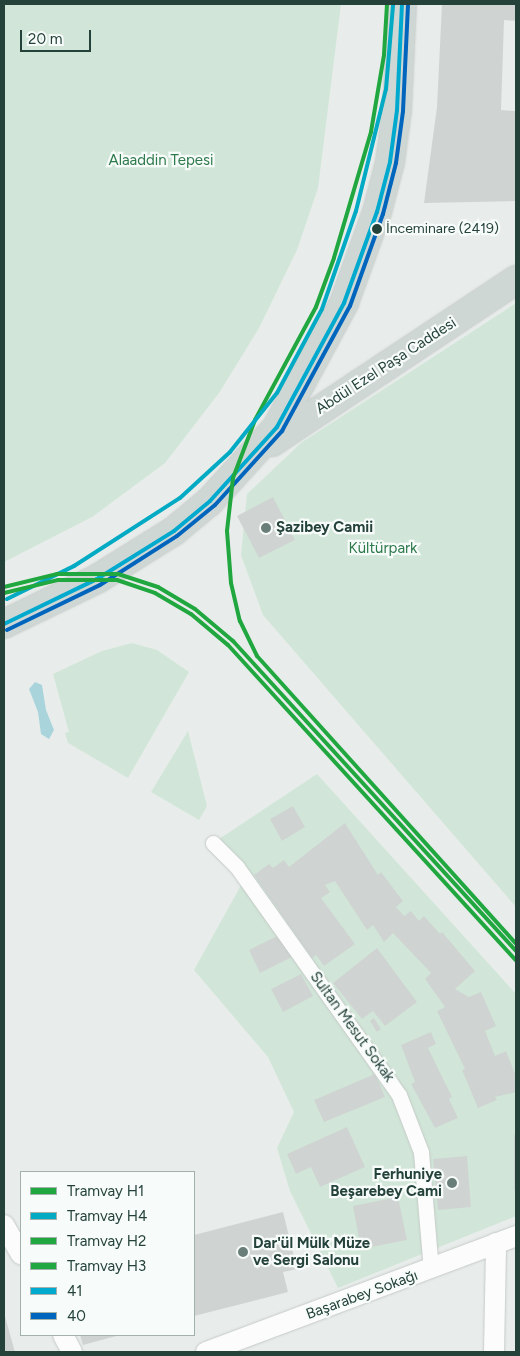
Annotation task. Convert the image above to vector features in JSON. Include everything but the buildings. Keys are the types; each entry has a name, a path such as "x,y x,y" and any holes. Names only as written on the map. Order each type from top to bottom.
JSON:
{"main road":[{"path":"4,624 97,579 174,531 210,501 277,427 306,378 363,256 390,162 402,4"},
{"name":"Abdül Ezel Paşa Caddesi","path":"256,452 516,280"}],"street":[{"name":"Sultan Mesut Sokak","path":"212,843 245,878 400,1095 421,1152 432,1270"},
{"path":"4,1225 20,1253"},
{"name":"Başarabey Sokağı","path":"206,1352 432,1270 516,1236"},
{"path":"494,1352 496,1243"},
{"path":"64,1336 72,1352"}],"green space":[{"name":"Alaaddin Tepesi","path":"4,4 341,4 318,188 297,250 259,328 219,393 165,463 92,517 4,562"},
{"name":"Kültürpark","path":"516,303 516,907 263,615 241,555 247,494 301,443"},
{"path":"132,643 157,650 189,672 128,778 68,743 65,733 69,732 53,674 102,651"},
{"path":"188,731 207,806 199,820 151,792"},
{"path":"317,774 516,994 516,1216 338,1288 290,1191 277,1148 294,1112 268,1057 194,970 245,878 213,843"}],"water":[{"path":"35,682 42,685 46,710 54,730 49,739 41,734 38,712 29,689"}],"tram line":[{"name":"H1","path":"387,4 384,55 371,132 334,258 316,307 255,420 233,478 227,531 231,583 240,621 257,656 516,944"},
{"name":"H4","path":"7,599 74,566 180,498 230,452 277,393 322,309 356,211 386,89 393,5"},
{"name":"H3","path":"4,587 57,574 118,574 158,587 195,609 233,641 516,951"},
{"name":"H2","path":"4,593 58,580 117,580 155,593 191,614 228,645 516,960"}],"transit line":[{"name":"41","path":"4,624 97,579 174,531 210,501 277,427 344,303 377,212 390,162 397,110 402,4"},
{"name":"40","path":"7,630 100,585 177,536 215,505 282,431 350,306 383,214 396,163 403,111 408,4"}],"place":[{"name":"İnceminare (2419)","path":"377,229"},
{"name":"Şazibey Camii","path":"266,528"},
{"name":"Ferhuniye Beşarebey Cami","path":"452,1183"},
{"name":"Dar'ül Mülk Müze ve Sergi Salonu","path":"243,1252"}]}
